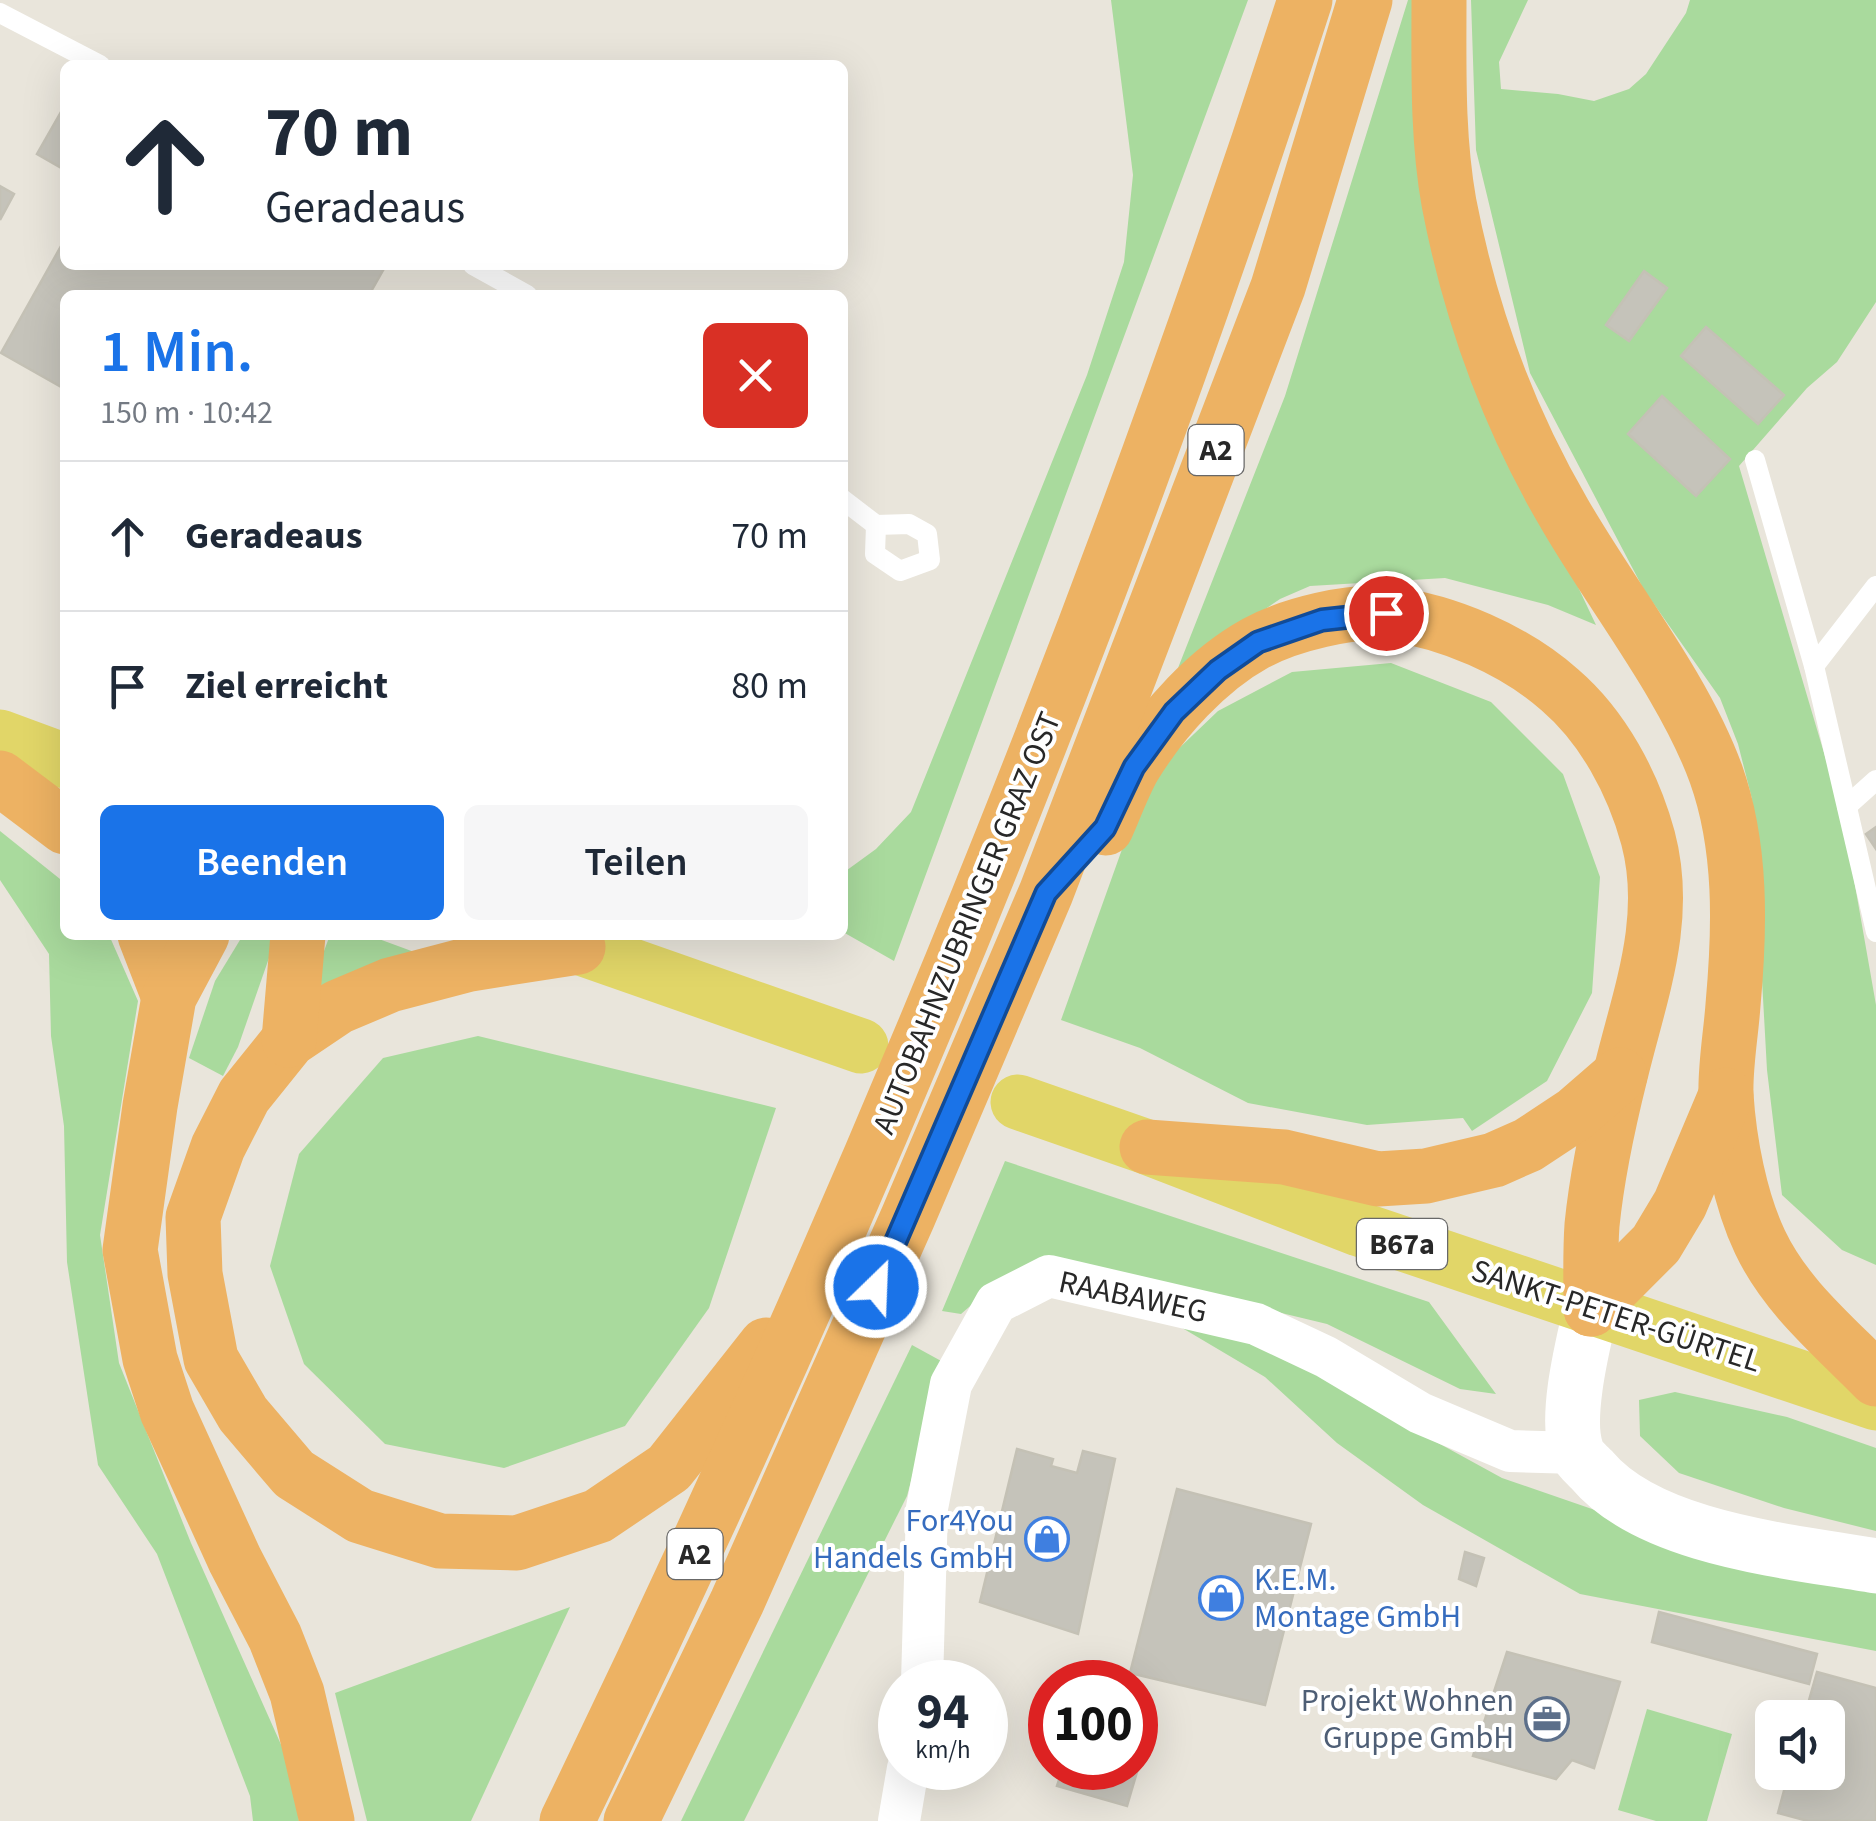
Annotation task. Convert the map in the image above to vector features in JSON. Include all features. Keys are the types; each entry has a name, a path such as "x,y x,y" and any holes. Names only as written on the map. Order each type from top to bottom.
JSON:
{"highway":[{"name":"AUTOBAHNZUBRINGER GRAZ OST","path":"567,1821 675,1598 854,1199 959,951 1118,544 1232,225 1305,0"},
{"name":"AUTOBAHNZUBRINGER GRAZ OST","path":"631,1821 737,1602 1046,893 1278,288 1364,0"},
{"path":"1439,0 1439,101 1449,200 1472,306 1513,415 1562,511 1688,713 1716,774 1735,854 1738,946 1726,1094 1745,1196 1759,1241 1802,1307 1876,1379"},
{"path":"1046,893 1105,828 1134,767 1174,712 1218,670 1258,642 1322,620 1386,613 1451,628 1512,657 1560,690 1604,739 1628,784 1648,838 1658,899 1652,954 1620,1076 1592,1224 1590,1309"},
{"path":"0,778 60,823"},
{"path":"147,940 169,997"},
{"path":"199,940 169,997 130,1250 150,1358 188,1461 286,1665 327,1821"},
{"path":"289,1040 298,940"},
{"path":"561,941 390,985 338,1008 289,1040 244,1096 218,1146 193,1217 195,1274 211,1360 242,1414 294,1474 360,1516 440,1541 517,1543 598,1516 670,1468 814,1284"},
{"path":"1147,1148 1284,1157 1378,1180 1426,1176 1494,1160 1528,1145 1620,1076"},
{"path":"1590,1309 1656,1244 1688,1186 1726,1094"}],"main road":[{"path":"0,737 60,759"},
{"path":"561,941 861,1046"},
{"name":"SANKT-PETER-GÜRTEL","path":"1018,1102 1359,1229 1876,1403"}],"street":[{"name":"RAABAWEG","path":"923,1660 927,1508 951,1384 996,1302 1048,1276 1256,1324 1326,1357 1420,1413 1510,1451 1577,1453"},
{"path":"1590,1309 1578,1364 1573,1418 1577,1453 1600,1480 1679,1526 1876,1566"},
{"path":"900,1821 905,1790"}],"lane":[{"path":"0,13 90,60"},
{"path":"1755,460 1814,666 1876,932"},
{"path":"848,504 876,525"},
{"path":"1814,666 1876,586"},
{"path":"1846,806 1876,780"}],"green space":[{"path":"1111,0 1248,0 894,961 848,935 848,869 876,849 911,812 1087,375 1124,262 1133,175"},
{"path":"1408,0 1413,0 1497,415 1596,625 1548,605 1445,578 1310,586 1280,599 1178,668 1285,396"},
{"path":"1471,0 1528,0 1499,62 1501,89 1594,101 1629,89 1646,74 1686,13 1690,0 1876,0 1876,302 1837,362 1807,388 1739,466 1843,817 1876,1005 1876,1265 1842,1250 1782,1195 1767,1070 1752,799 1738,744 1720,698 1644,590 1530,373 1476,150"},
{"path":"1391,663 1491,702 1563,774 1600,877 1592,993 1547,1081 1472,1131 1463,1118 1367,1125 1248,1103 1140,1048 1061,1020 1135,813 1172,755 1218,711 1292,672"},
{"path":"0,831 60,879 60,940 111,940 138,1001 100,1235 119,1363 191,1543 291,1767 299,1821 253,1821 250,1796 157,1554 98,1465 67,1262 64,1126 51,1036 49,954 0,880"},
{"path":"240,940 275,940 238,1047 223,1076 189,1058 215,981"},
{"path":"328,940 382,940 417,953 309,991"},
{"path":"478,1036 776,1108 709,1308 625,1426 504,1468 385,1444 304,1364 270,1266 299,1154 383,1058"},
{"path":"1005,1161 1429,1302 1496,1394 1460,1389 1327,1324 1055,1258 1006,1275 961,1314 942,1311"},
{"path":"1162,1316 1269,1330 1398,1421 1502,1478 1618,1518 1876,1585 1876,1651 1580,1594 1423,1505 1337,1443 1265,1377"},
{"path":"912,1345 943,1362 907,1496 744,1821 681,1821"},
{"path":"1675,1392 1787,1417 1876,1448 1876,1531 1784,1508 1679,1473 1640,1436 1639,1400"},
{"path":"570,1607 471,1821 367,1821 335,1693"},
{"path":"1647,1709 1732,1734 1707,1821 1656,1821 1618,1810"}],"building":[{"path":"60,114 60,167 37,154"},
{"path":"0,186 14,194 0,220"},
{"path":"60,248 60,270 383,270 372,290 60,290 60,386 1,353"},
{"path":"1644,271 1667,288 1629,341 1606,325"},
{"path":"1706,327 1784,395 1758,424 1681,356"},
{"path":"1662,396 1730,459 1696,496 1628,434"},
{"path":"1876,827 1876,849 1866,834"},
{"name":"For4You Handels GmbH","path":"1017,1449 1053,1459 1051,1466 1077,1473 1083,1451 1115,1459 1078,1634 980,1602"},
{"name":"K.E.M. Montage GmbH","path":"1177,1489 1311,1524 1265,1705 1158,1680 1158,1660 1133,1660"},
{"path":"1465,1552 1484,1558 1476,1586 1459,1579"},
{"path":"1659,1612 1817,1654 1809,1684 1652,1642"},
{"name":"Projekt Wohnen Gruppe GmbH","path":"1507,1652 1620,1682 1594,1768 1572,1760 1556,1779 1473,1756"},
{"path":"1817,1672 1876,1688 1876,1821 1808,1821 1778,1813 1784,1790 1845,1790 1845,1700 1809,1700"},
{"path":"1071,1790 1132,1790 1127,1806"}],"place":[{"name":"For4You Handels GmbH","path":"1047,1539"},
{"name":"K.E.M. Montage GmbH","path":"1221,1598"},
{"name":"Projekt Wohnen Gruppe GmbH","path":"1547,1719"}],"route":[{"path":"876,1287 1046,893 1105,828 1134,767 1174,712 1218,670 1258,642 1322,620 1386,613"}]}
